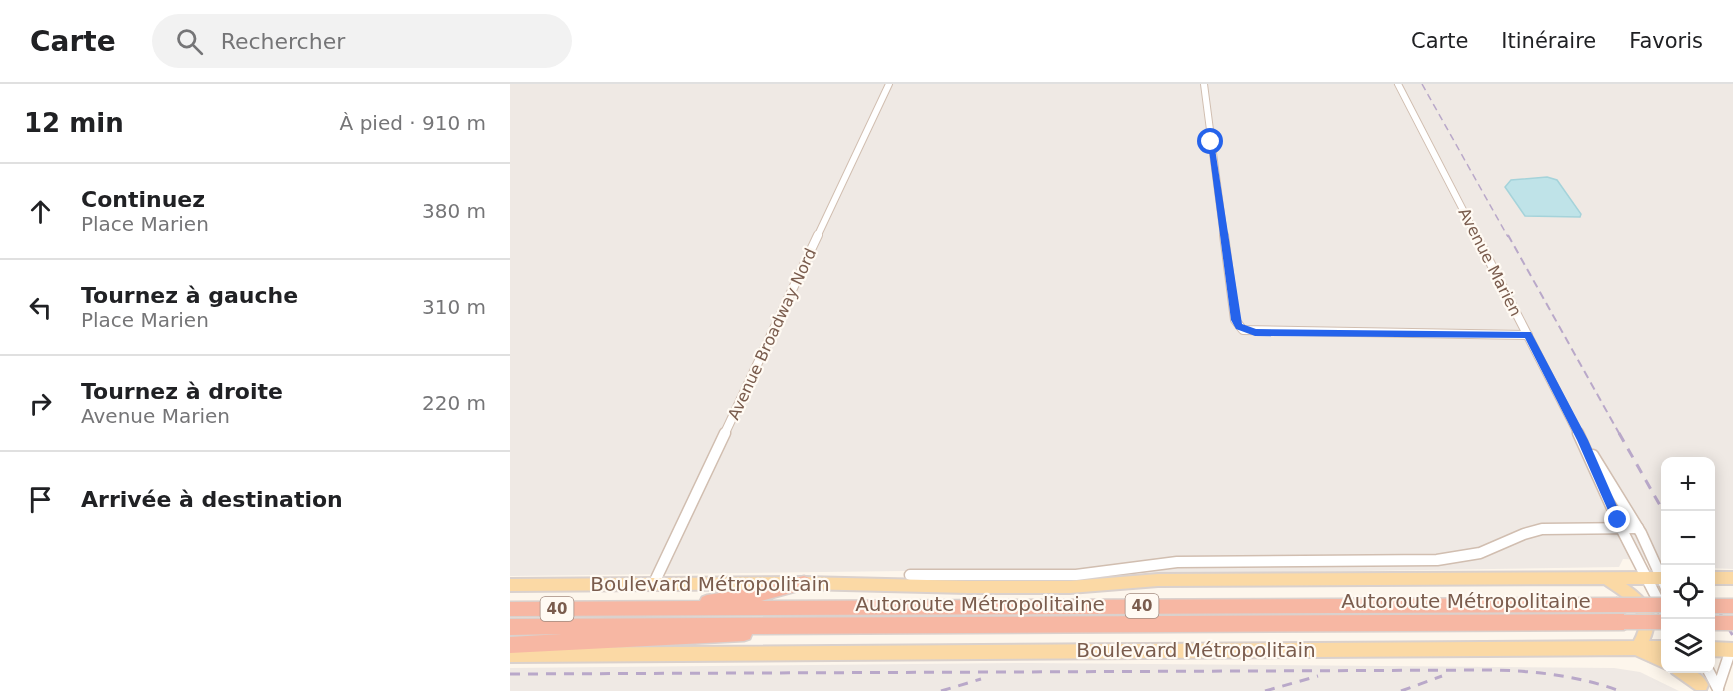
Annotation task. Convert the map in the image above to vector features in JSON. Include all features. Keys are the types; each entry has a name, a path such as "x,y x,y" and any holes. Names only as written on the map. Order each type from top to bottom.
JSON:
{"highway":[{"path":"668,609 754,595 804,583"},
{"name":"Autoroute Métropolitaine","path":"510,609 1661,605"},
{"path":"1715,606 1733,606"},
{"name":"Autoroute Métropolitaine","path":"510,627 1661,622"},
{"path":"1715,623 1733,624"},
{"path":"510,645 877,625"}],"main road":[{"path":"1606,578 1634,598 1648,618 1647,633 1637,648 1661,660"},
{"name":"Boulevard Métropolitain","path":"510,585 804,583 1070,587 1158,580 1646,578 1661,580"},
{"path":"1715,578 1733,578"},
{"name":"Boulevard Métropolitain","path":"510,655 1661,648"},
{"path":"1715,649 1732,650"},
{"path":"1682,673 1702,688"}],"street":[{"name":"Avenue Broadway Nord","path":"654,583 889,84"},
{"path":"1204,84 1235,320 1241,328 1255,332 1528,334"},
{"name":"Avenue Marien","path":"1398,84 1582,440 1621,528 1661,608"},
{"name":"Avenue Marien","path":"1582,440 1638,528 1661,575"},
{"path":"910,574 1091,574 1177,562 1447,560 1480,553 1524,534 1542,529 1638,528"},
{"path":"1718,690 1732,650"},
{"path":"1694,673 1702,688"},
{"path":"1709,673 1718,690"}],"shaded area":[{"path":"510,84 1733,84 1733,569 1715,568 1715,457 1661,457 1661,561 1623,559 1619,567 1223,573 903,571 510,576"},
{"path":"1028,663 1614,668 1640,672 1679,691 510,691 510,668"}],"water":[{"path":"1547,177 1557,180 1581,214 1580,217 1525,216 1505,187 1511,180"}],"railway":[{"path":"1422,84 1508,237"},
{"path":"1508,235 1620,435"},
{"path":"1619,433 1663,511"},
{"path":"1715,604 1733,636"},
{"path":"510,674 1493,670 1558,675 1620,691"},
{"path":"1265,691 1318,676"},
{"path":"1401,691 1442,676"},
{"path":"941,691 981,679"}],"route":[{"path":"1211,142 1235,320 1243,330 1255,332 1528,334 1582,440 1618,520"}]}
